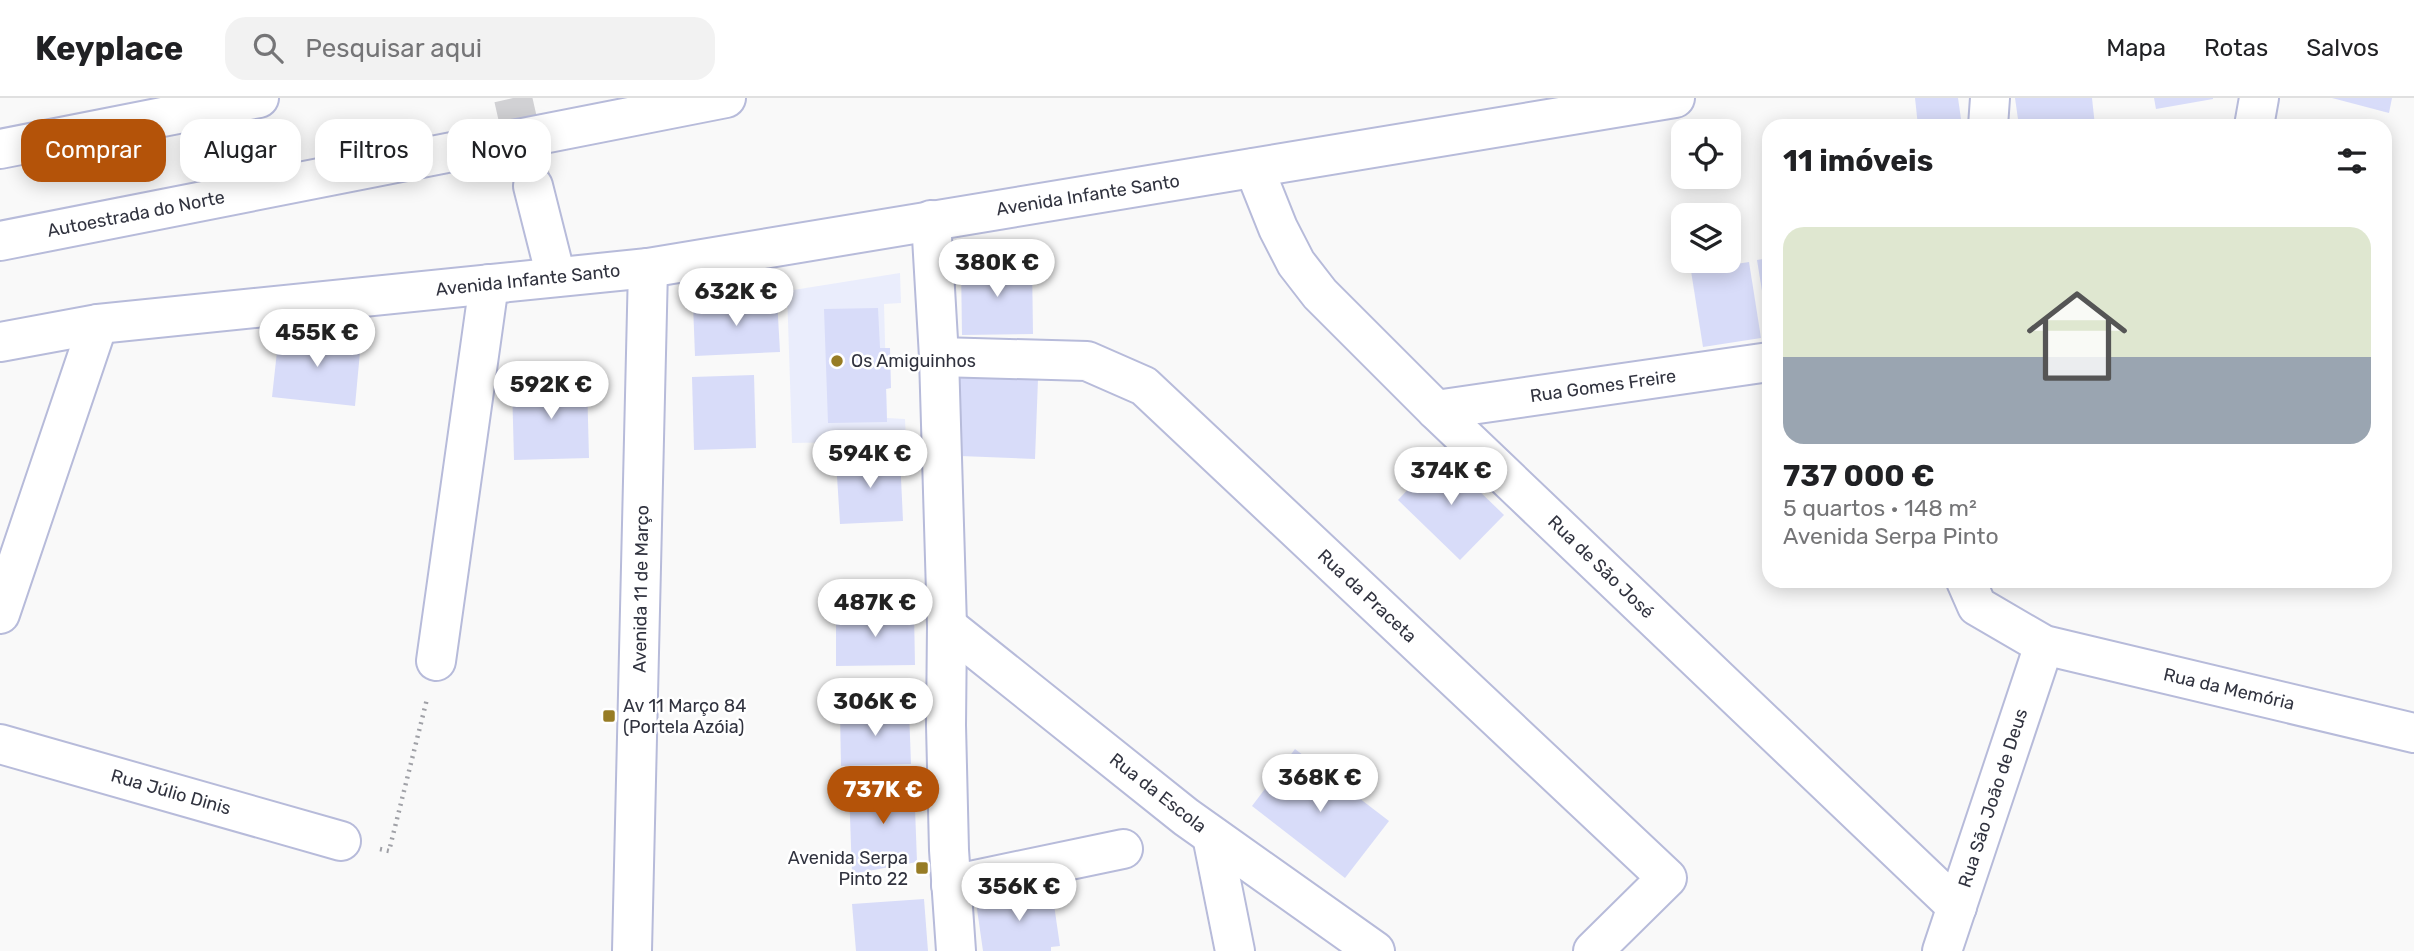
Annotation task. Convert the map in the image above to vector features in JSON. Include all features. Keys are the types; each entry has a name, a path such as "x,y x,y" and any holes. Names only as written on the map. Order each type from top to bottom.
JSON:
{"main road":[{"path":"0,149 258,98"},
{"name":"Autoestrada do Norte","path":"0,241 726,98"},
{"name":"Avenida Infante Santo","path":"0,342 98,324 648,268 1675,98"},
{"path":"1988,119 1990,98"},
{"path":"2255,119 2259,98"},
{"name":"Rua de São José","path":"1254,168 1278,228 1296,263 1320,294 1436,410 1957,907"},
{"path":"533,186 555,277"},
{"path":"931,220 939,357 947,626 946,725 956,951"},
{"name":"Avenida 11 de Março","path":"632,951 648,268"},
{"path":"436,661 489,284"},
{"path":"0,614 98,324"},
{"name":"Rua da Praceta","path":"939,357 1087,361 1144,386 1667,878 1592,951"},
{"name":"Rua Gomes Freire","path":"1436,410 1762,363"},
{"name":"Rua da Memória","path":"1969,588 1977,606 2044,645 2414,733"},
{"name":"Rua da Escola","path":"947,626 1212,836 1376,951"},
{"name":"Rua São João de Deus","path":"1942,951 2044,645"},
{"name":"Rua Júlio Dinis","path":"0,744 341,841"},
{"path":"1212,836 1235,951"},
{"path":"951,885 1123,849"}],"path":[{"path":"341,841 389,852 436,661"}],"shaded area":[{"name":"Os Amiguinhos","path":"900,273 901,303 884,304 887,418 905,419 906,441 792,443 787,291"}],"building":[{"path":"1915,98 1958,98 1961,119 1917,119"},
{"path":"2015,98 2092,98 2094,119 2018,119"},
{"path":"2154,98 2213,98 2213,99 2156,109"},
{"path":"2332,98 2392,98 2389,113"},
{"path":"1762,259 1762,291 1757,260"},
{"path":"1749,262 1761,338 1703,347 1691,273 1741,273 1741,263"},
{"path":"1032,263 1033,334 962,335 961,265"},
{"path":"777,299 780,352 695,356 693,304"},
{"path":"878,308 880,348 890,348 891,388 886,389 887,422 828,423 824,309"},
{"path":"279,333 361,341 355,406 272,397"},
{"path":"754,375 756,448 694,450 692,377"},
{"path":"957,375 1038,379 1035,459 960,456"},
{"path":"587,382 589,458 514,460 512,385"},
{"path":"1441,454 1504,515 1460,560 1398,500"},
{"path":"900,457 903,521 840,524 836,460"},
{"path":"836,612 914,612 915,665 836,666"},
{"path":"909,710 911,764 841,766 840,713"},
{"path":"1295,749 1389,821 1345,878 1252,806"},
{"path":"914,781 917,862 852,874 849,788"},
{"path":"1052,891 1060,946 1051,947 1051,951 983,951 976,902"},
{"path":"924,899 928,951 856,951 852,904"}],"tunnel":[{"path":"513,98 533,186"}],"place":[{"name":"Os Amiguinhos","path":"837,361"},
{"name":"Av 11 Março 84 (Portela Azóia)","path":"609,716"},
{"name":"Avenida Serpa Pinto 22","path":"922,868"}]}
